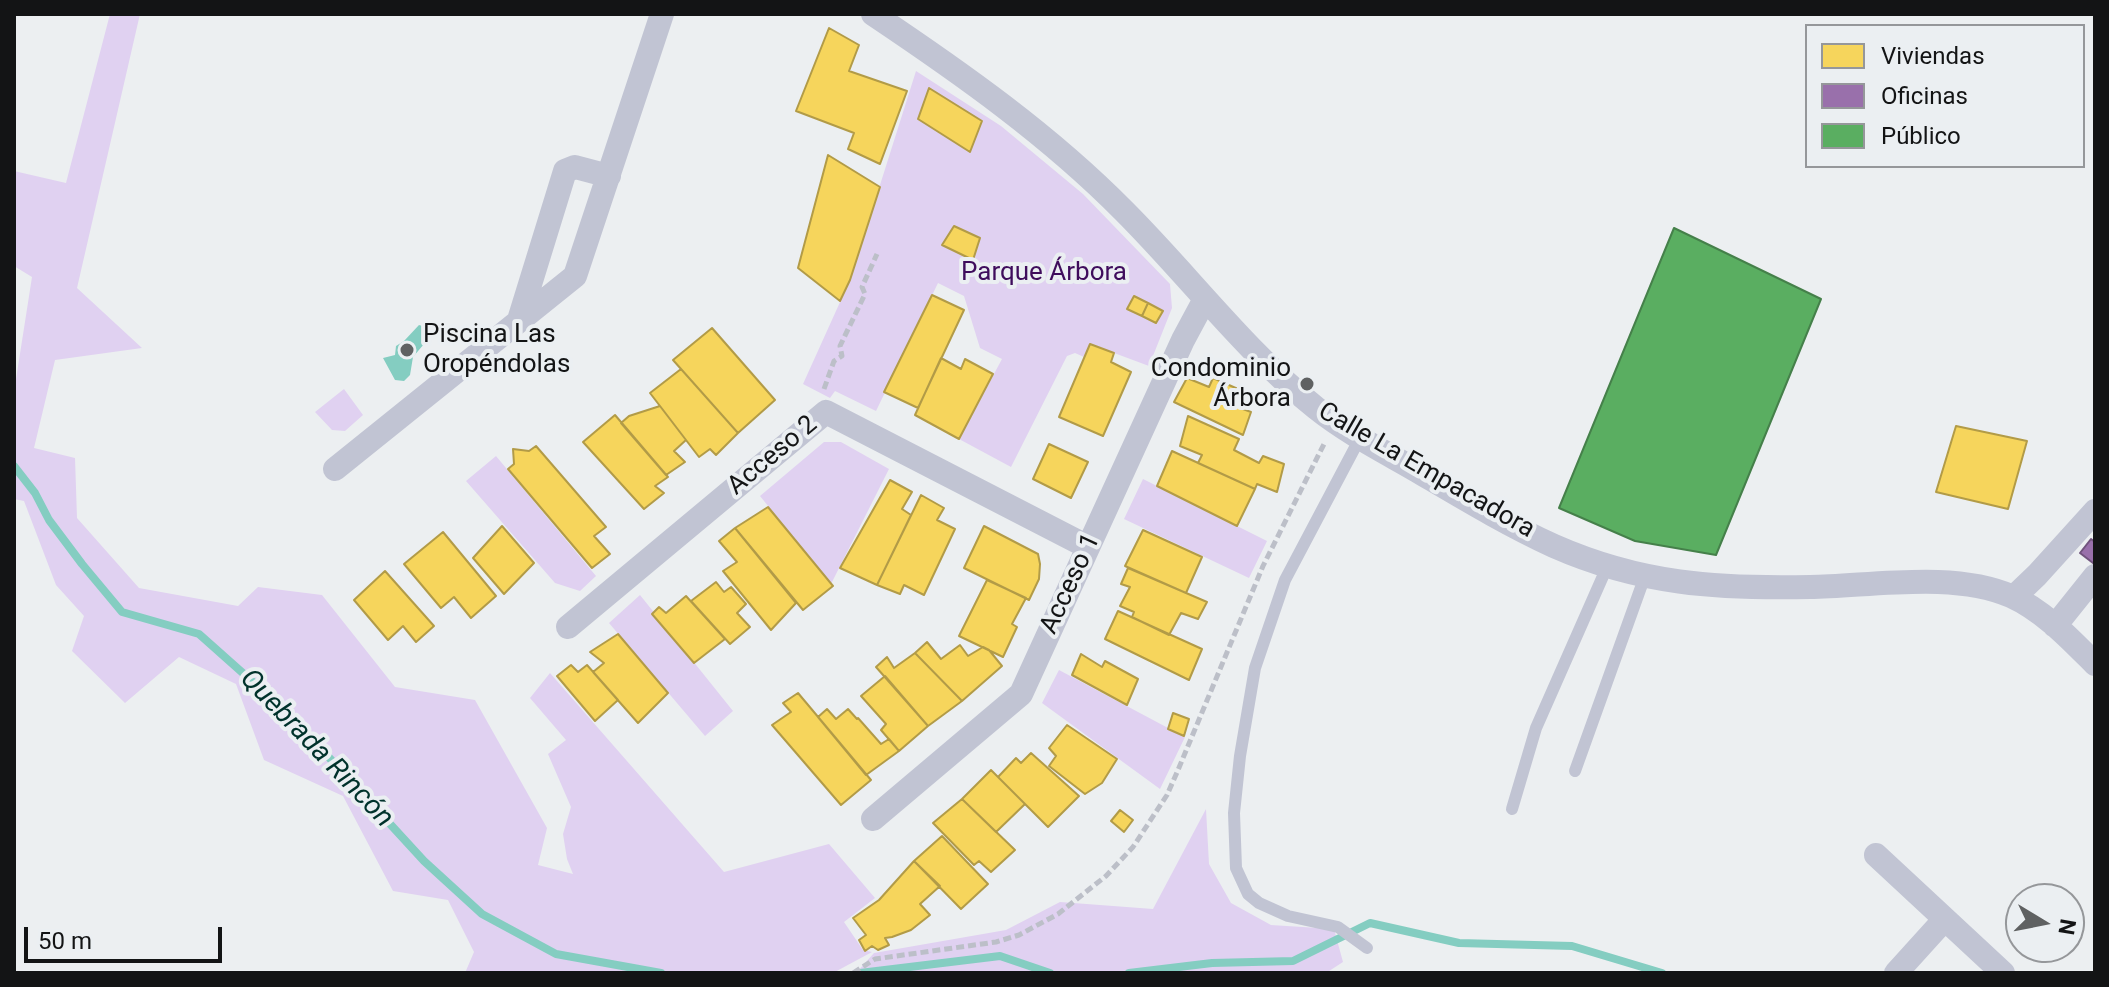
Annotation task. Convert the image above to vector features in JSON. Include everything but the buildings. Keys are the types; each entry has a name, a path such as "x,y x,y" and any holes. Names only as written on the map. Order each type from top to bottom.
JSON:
{"street":[{"path":"335,469 575,276 662,14"},
{"name":"Calle La Empacadora","path":"873,14 979,88 1083,172 1292,388 1360,438 1516,526 1607,567 1685,584 1758,588 1963,583 1992,589 2014,597 2055,626 2095,664"},
{"path":"519,320 565,171 575,167 609,176"},
{"name":"Acceso 1","path":"873,819 1021,694 1183,340 1205,299"},
{"name":"Acceso 2","path":"568,627 826,412 1088,547"},
{"path":"2014,597 2095,511"},
{"path":"2055,626 2095,576"},
{"path":"1876,855 2003,973"},
{"path":"1896,973 1944,920"}],"lane":[{"path":"1360,438 1285,580 1255,668 1234,813 1236,868 1248,894 1259,903 1288,916 1338,927 1367,948"},
{"path":"1512,809 1536,728 1607,567"},
{"path":"1575,771 1645,576"}],"path":[{"path":"822,394 834,361 842,356 840,346 865,294 862,287 877,254"},
{"path":"853,973 875,959 996,942 1019,935 1058,914 1106,876 1133,847 1167,795 1263,566 1335,422"}],"green space":[{"path":"110,14 140,14 77,288 142,348 55,360 34,448 75,458 77,518 139,588 238,606 258,587 322,595 395,687 475,700 547,828 538,865 573,874 563,834 571,807 548,754 566,740 530,698 550,673 724,872 829,844 875,898 844,922 863,950 872,952 833,973 465,973 474,952 448,900 393,891 343,796 264,760 236,684 179,657 125,703 72,651 84,616 56,585 24,501 14,499 14,392 32,277 14,266 14,171 66,183"},
{"name":"Parque Árbora","path":"916,71 1001,126 1083,194 1170,284 1172,308 1149,366 1090,344 1084,357 1075,353 1067,356 1011,467 959,439 1002,359 980,348 964,296 938,283 876,411 835,391 830,398 803,384 850,280"},
{"path":"344,389 363,415 345,431 332,430 315,412"},
{"path":"824,442 841,442 889,469 831,584 760,496"},
{"path":"496,456 596,576 580,591 555,583 466,481"},
{"path":"1143,479 1267,541 1249,578 1124,519"},
{"path":"640,595 733,711 705,736 609,623"},
{"path":"1059,670 1185,737 1160,789 1042,703"},
{"path":"1206,809 1209,864 1231,903 1271,925 1334,929 1343,962 1326,973 856,973 874,953 1006,930 1060,902 1153,909"}],"shaded area":[{"name":"Piscina Las Oropéndolas","path":"419,325 426,327 424,344 413,357 410,375 404,381 395,380 383,358 395,355 396,346"}],"waterway":[{"name":"Quebrada Rincón","path":"14,466 35,493 49,520 122,612 199,634 290,715 424,861 482,914 556,954 661,973"},
{"name":"Quebrada Rincón","path":"1129,973 1212,963 1293,961 1370,923 1459,943 1572,946 1662,973"},
{"name":"Quebrada Rincón","path":"860,973 1000,956 1050,973"}],"place":[{"name":"Piscina Las Oropéndolas","path":"407,350"},
{"name":"Condominio Árbora","path":"1307,384"}]}
